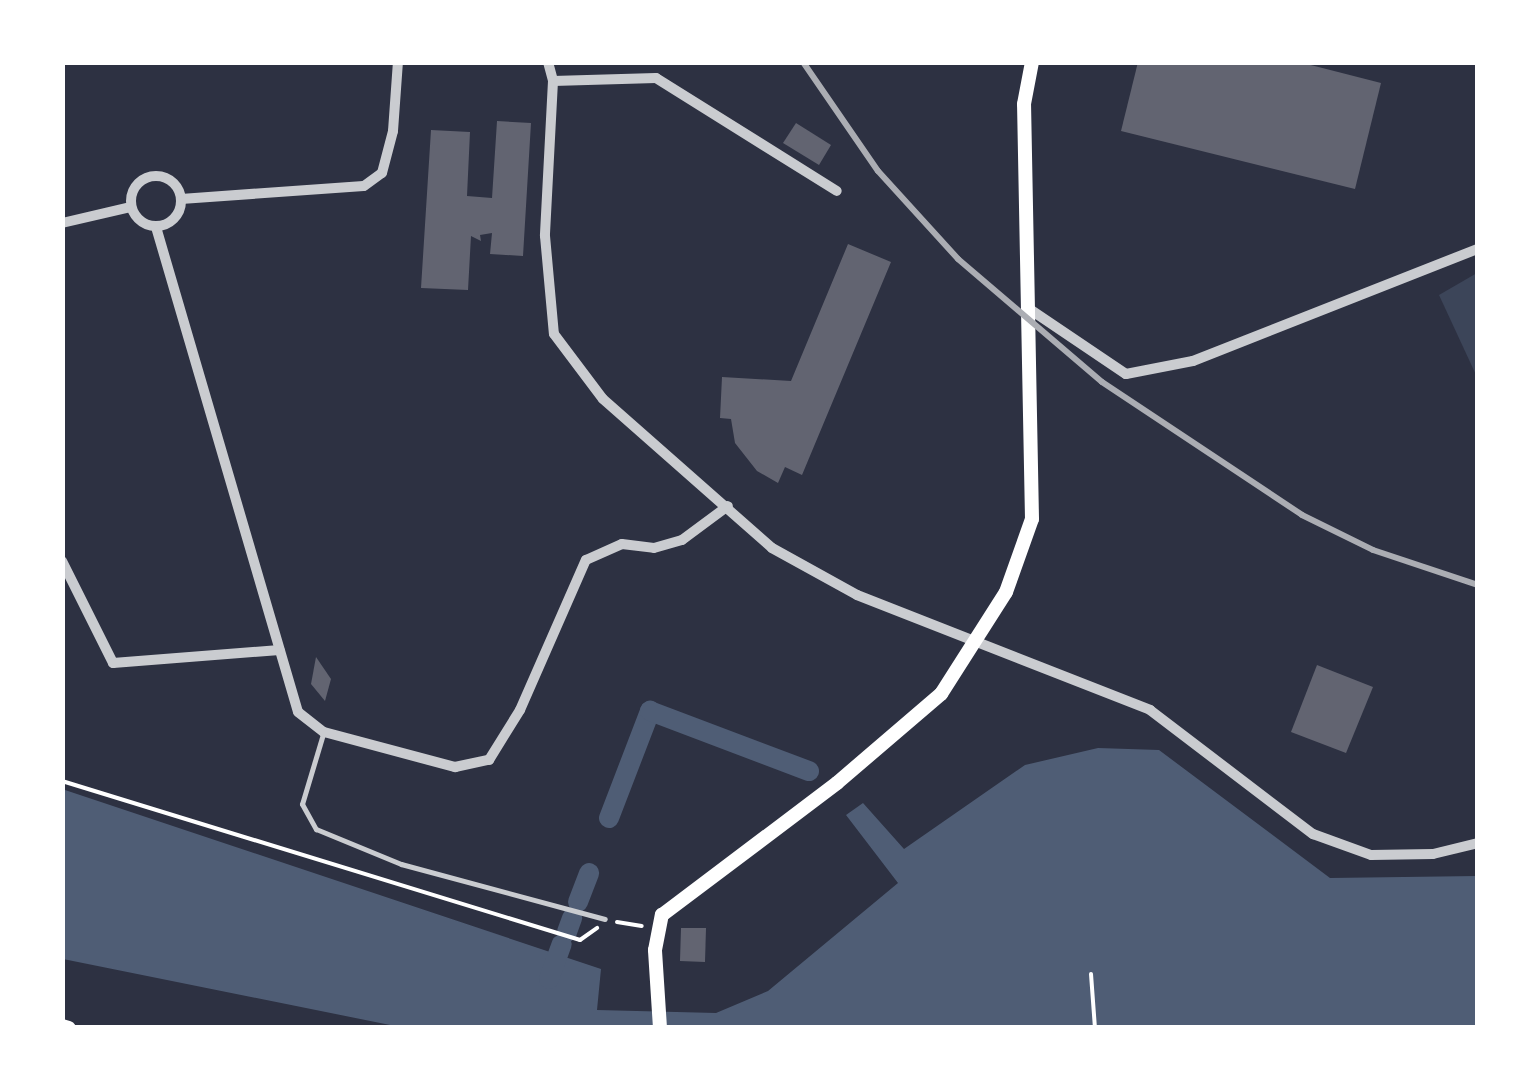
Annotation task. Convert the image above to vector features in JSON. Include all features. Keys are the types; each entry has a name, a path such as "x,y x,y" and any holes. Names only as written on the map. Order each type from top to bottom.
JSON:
{"main road":[{"path":"660,1028 657,929 687,892 837,784 941,694 979,640 1006,592 1032,518 1024,104 1032,62"}],"street":[{"path":"181,199 364,186 382,173 393,132 398,62"},
{"path":"548,62 553,81 544,236 554,334 602,400 772,548 814,574 1150,710 1326,840 1371,855 1433,854 1478,843"},
{"path":"553,81 656,78 837,191"},
{"path":"150,176 172,181 181,199 172,221 156,227 140,222 130,207 136,184 150,176"},
{"path":"62,223 130,207"},
{"path":"156,227 298,712 324,732 455,767 489,760 520,710 586,560 622,544 654,548 682,540 728,506"},
{"path":"1028,308 1126,374 1193,361 1478,249"},
{"path":"62,561 113,663 279,650"}],"lane":[{"path":"324,732 302,804 316,829 401,864 605,919"}],"path":[{"path":"62,782 580,940 605,919 657,929"},
{"path":"1091,974 1095,1028"}],"shaded area":[{"path":"1477,273 1477,377 1439,295"},
{"path":"1098,748 1159,750 1330,878 1477,876 1477,1027 400,1027 63,959 62,789 601,969 597,1010 716,1013 768,991 898,883 846,815 863,803 904,849 1025,765"}],"building":[{"path":"1138,62 1299,62 1381,83 1355,189 1121,131"},
{"path":"497,121 531,123 523,256 490,254 492,233 480,235 481,241 471,236 468,290 421,288 431,130 470,132 467,196 492,198"},
{"path":"796,123 831,145 819,165 783,143"},
{"path":"848,244 891,262 802,475 785,467 778,483 757,471 735,443 731,419 720,418 722,377 791,381"},
{"path":"316,657 331,679 325,701 311,684"},
{"path":"1317,665 1373,687 1346,753 1291,732"},
{"path":"681,928 706,928 705,962 680,961"}],"waterway":[{"path":"609,818 650,711 809,771"},
{"path":"578,902 589,873"},
{"path":"567,932 572,918"},
{"path":"549,979 562,944"}],"railway":[{"path":"803,62 878,171 958,259 1102,382 1302,515 1373,550 1478,585"}]}
